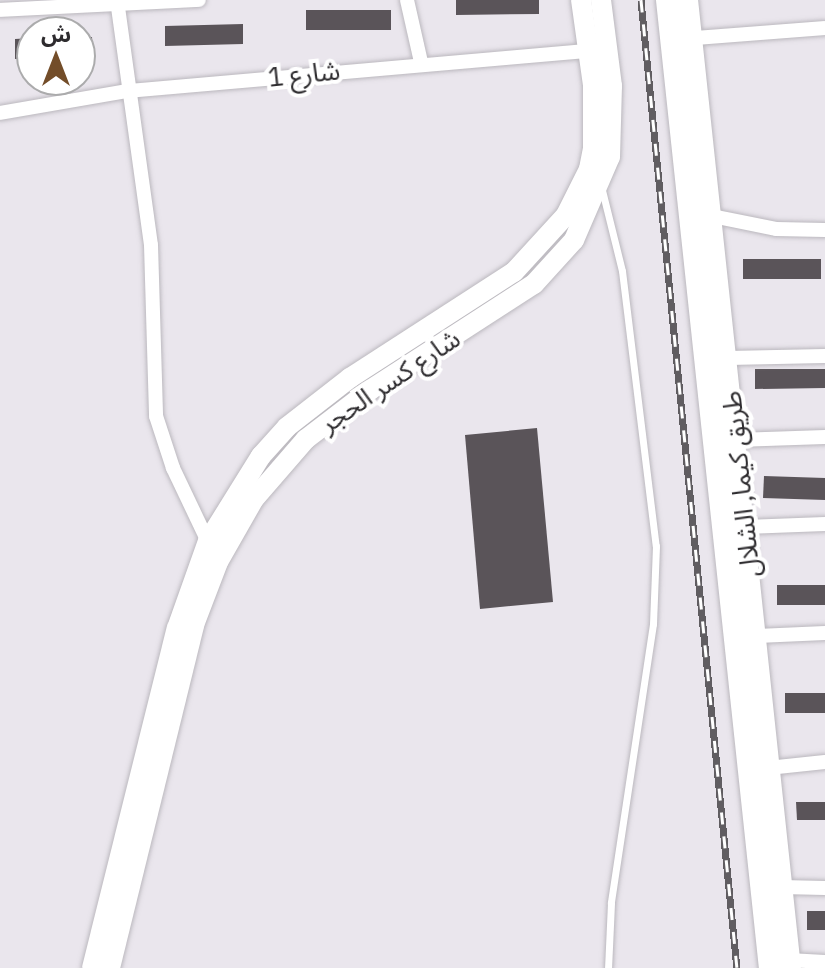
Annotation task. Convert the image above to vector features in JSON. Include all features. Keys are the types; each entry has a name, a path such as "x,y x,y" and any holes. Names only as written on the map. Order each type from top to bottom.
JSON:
{"highway":[{"name":"طريق كيما, الشلال","path":"668,0 683,39 712,216 757,636 761,757 781,887 783,965"},
{"name":"طريق كيما, الشلال","path":"686,0 683,39 783,965"}],"main road":[{"name":"شارع كسر الحجر","path":"92,968 194,625 218,562 254,499 306,439 370,390 534,284 574,240 601,186 612,141 599,50 581,0"},
{"name":"شارع كسر الحجر","path":"153,758 181,613 208,541 253,467 287,427 350,378 514,272 551,237 589,169 601,0"},
{"path":"589,169 601,186"},
{"name":"شارع كسر الحجر","path":"110,968 130,842"}],"street":[{"path":"0,10 199,0"},
{"path":"407,0 421,62"},
{"path":"118,3 151,245 156,416 173,468 218,562"},
{"path":"683,39 825,28"},
{"name":"شارع 1","path":"0,113 128,91 421,62 599,50"},
{"path":"712,216 776,229 825,230"},
{"path":"728,358 825,356"},
{"path":"736,440 825,437"},
{"path":"745,527 825,524"},
{"path":"757,636 825,633"},
{"path":"761,757 825,762"},
{"path":"781,887 825,888"},
{"path":"783,965 825,962"}],"lane":[{"path":"601,186 622,271 656,546 653,624 611,903 608,968"}],"building":[{"path":"456,0 539,0 539,14 456,15"},
{"path":"306,10 391,10 391,30 306,30"},
{"path":"243,24 243,44 165,46 165,26"},
{"path":"743,259 821,259 821,279 743,279"},
{"path":"755,369 825,369 825,388 755,389"},
{"path":"537,428 553,602 480,609 465,435"},
{"path":"764,476 825,478 825,500 763,498"},
{"path":"777,585 825,585 825,605 777,605"},
{"path":"785,693 825,693 825,713 785,713"},
{"path":"796,802 825,802 825,820 797,820"},
{"path":"807,911 825,911 825,930 807,930"}],"railway":[{"path":"641,0 737,968"}]}
